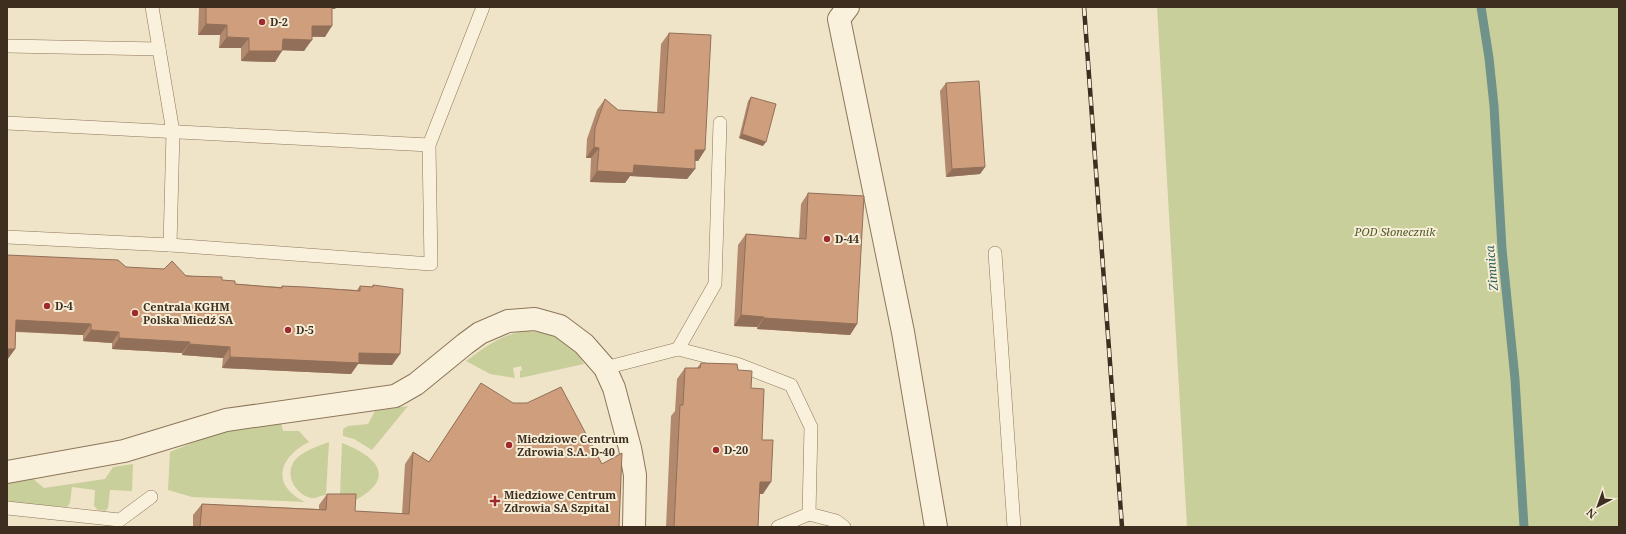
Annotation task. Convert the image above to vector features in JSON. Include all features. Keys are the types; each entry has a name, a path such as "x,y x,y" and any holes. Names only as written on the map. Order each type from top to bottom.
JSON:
{"street":[{"path":"841,11 903,332 936,527"},
{"path":"7,472 124,451 226,420 395,396 416,384 480,333 508,321 535,319 560,326 584,344 605,368 614,388 630,448 635,475 634,527"}],"lane":[{"path":"152,7 172,132 170,245"},
{"path":"7,237 170,245 431,264 429,145 483,7"},
{"path":"7,46 159,50"},
{"path":"678,349 715,284 720,123"},
{"path":"7,124 429,145"},
{"path":"995,253 1014,527"},
{"path":"605,368 678,349 737,364 791,385 811,427 809,514"},
{"path":"7,508 120,520 151,497"},
{"path":"778,527 809,514 836,521 844,527"}],"green space":[{"name":"POD Słonecznik","path":"1157,7 1619,7 1619,527 1187,527"},
{"path":"524,331 534,331 559,338 573,349 584,364 520,378 520,371 522,370 521,366 513,368 515,378 490,374 466,361 486,346 507,335"},
{"path":"408,406 372,450 354,439 343,436 343,429 348,426 368,424 375,411"},
{"path":"281,422 283,431 299,431 309,442 291,455 285,463 283,471 283,480 287,488 294,495 305,502 192,497 168,490 170,452 223,431"},
{"path":"329,442 326,495 313,498 305,496 295,487 292,481 291,469 293,463 305,452"},
{"path":"342,443 365,455 373,461 378,469 379,476 375,484 354,501 340,495"},
{"path":"133,464 132,491 110,490 108,508 105,511 98,510 94,506 95,490 72,487 70,503 67,507 7,503 7,482 32,478 44,488 105,479 113,467"}],"building":[{"name":"D-2","path":"206,7 332,7 332,26 312,26 312,40 283,39 282,51 249,51 249,38 227,37 227,25 206,24"},
{"path":"669,33 711,35 705,150 695,150 695,169 634,165 633,173 597,171 599,148 594,147 595,128 605,99 618,110 664,113"},
{"path":"979,81 985,167 952,169 946,83"},
{"path":"751,97 776,104 766,142 742,134"},
{"path":"808,193 864,196 857,324 764,318 741,315 746,234 806,239"},
{"path":"7,255 118,260 126,267 164,269 172,261 186,276 222,277 222,280 235,281 235,284 282,288 282,286 360,291 360,286 373,287 373,285 403,289 400,354 359,353 359,363 230,357 230,347 189,344 190,342 119,338 119,332 91,330 91,324 16,320 15,349 7,349"},
{"name":"D-20","path":"701,363 737,364 738,370 752,371 751,388 764,389 762,440 773,440 771,482 760,482 758,527 674,527 680,405 683,405 685,368 700,368"},
{"path":"481,383 513,403 527,403 561,387 602,464 622,453 619,527 200,527 202,504 326,510 327,494 356,494 355,511 409,514 413,452 429,462"}],"waterway":[{"name":"Zimnica","path":"1481,7 1489,58 1494,106 1502,249 1515,379 1524,527"}],"railway":[{"path":"1084,7 1122,527"}],"place":[{"name":"D-2","path":"262,22"},
{"name":"D-44","path":"827,239"},
{"name":"D-4","path":"47,306"},
{"name":"Centrala KGHM Polska Miedź SA","path":"135,313"},
{"name":"D-5","path":"288,330"},
{"name":"Miedziowe Centrum Zdrowia S.A. D-40","path":"509,445"},
{"name":"D-20","path":"716,450"},
{"name":"Miedziowe Centrum Zdrowia SA Szpital","path":"495,501"}]}
